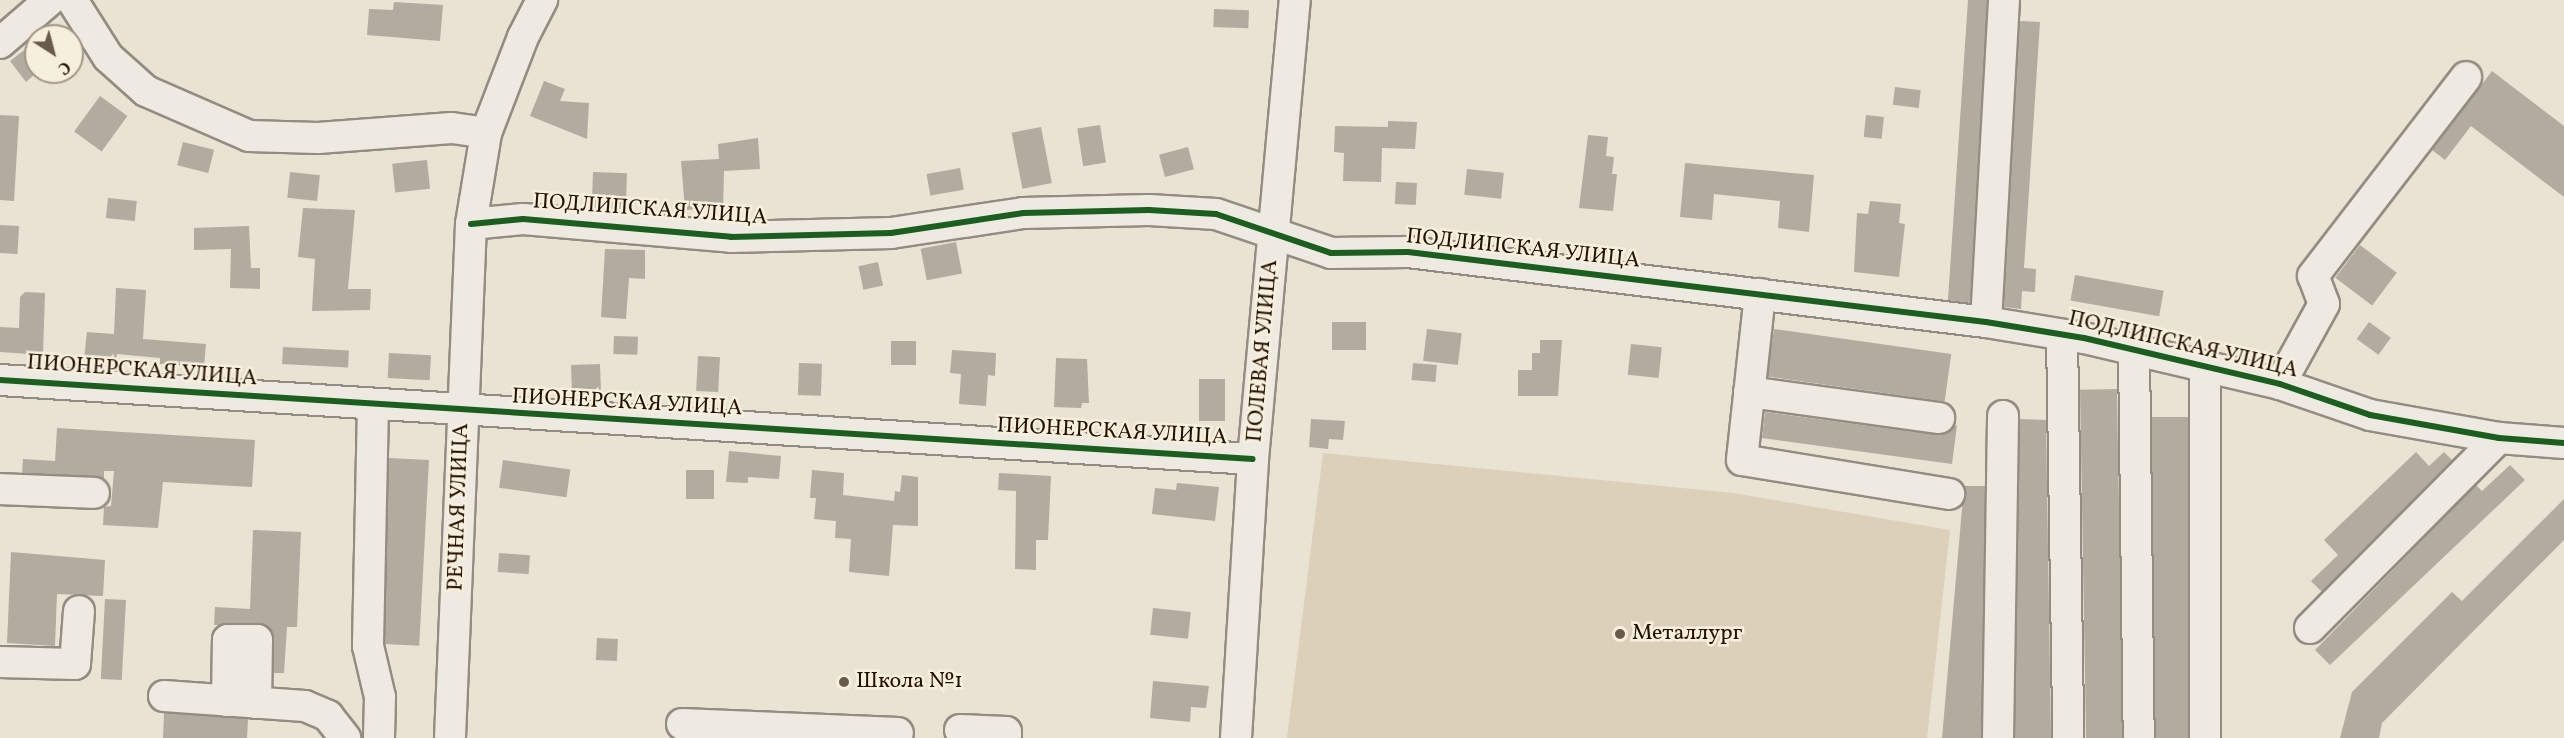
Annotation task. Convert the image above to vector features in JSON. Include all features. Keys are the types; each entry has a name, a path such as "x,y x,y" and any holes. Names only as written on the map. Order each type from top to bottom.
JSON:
{"street":[{"path":"0,43 50,0"},
{"path":"72,0 108,57 147,91 249,136 318,138 452,128 486,133"},
{"name":"РЕЧНАЯ УЛИЦА","path":"450,738 471,224 486,133 523,37 542,0"},
{"name":"ПОЛЕВАЯ УЛИЦА","path":"1236,738 1253,459 1295,0"},
{"path":"1986,322 2004,0"},
{"path":"2280,384 2324,304 2313,276 2466,77"},
{"name":"ПОДЛИПСКАЯ УЛИЦА","path":"471,224 523,219 731,237 891,233 1023,213 1149,210 1216,214 1274,231 1330,253 1408,252 1986,322 2062,334 2280,384 2370,415 2499,438 2564,443"},
{"path":"1760,294 1742,460 1949,494"},
{"path":"2062,334 2068,738"},
{"path":"2134,350 2139,738"},
{"path":"2205,368 2205,738"},
{"name":"ПИОНЕРСКАЯ УЛИЦА","path":"0,380 1253,459"},
{"path":"1749,392 1939,418"},
{"path":"374,405 368,646 380,697 379,738"},
{"path":"1998,738 2003,416"},
{"path":"2310,628 2499,438"},
{"path":"0,489 94,493"},
{"path":"0,662 75,664 80,611"},
{"path":"164,696 305,706 328,716 345,738"},
{"path":"682,724 732,732 898,733"},
{"path":"960,730 1006,732 1006,738"}],"shaded area":[{"name":"Металлург","path":"1323,453 1733,493 1950,530 1927,738 1287,738"}],"building":[{"path":"1968,0 1987,0 1970,303 1948,300"},
{"path":"394,2 443,5 440,41 367,35 369,9 393,10"},
{"path":"1214,9 1249,10 1248,28 1213,27"},
{"path":"2020,21 2040,22 2024,268 2036,269 2035,292 2022,291 2021,309 2004,307"},
{"path":"24,50 24,79 10,61"},
{"path":"2492,71 2564,126 2564,197 2471,126 2445,160 2432,150"},
{"path":"544,81 565,89 560,101 589,103 587,139 530,116"},
{"path":"1895,87 1921,90 1919,108 1893,105"},
{"path":"100,96 128,116 102,152 74,132"},
{"path":"0,115 19,116 14,201 0,200"},
{"path":"1866,115 1884,117 1882,139 1864,137"},
{"path":"1388,121 1417,122 1415,149 1382,148 1381,182 1343,181 1344,153 1334,152 1335,126 1388,127"},
{"path":"1100,125 1106,163 1083,166 1077,129"},
{"path":"1041,127 1052,183 1022,189 1012,133"},
{"path":"1588,135 1608,137 1606,156 1614,157 1612,174 1617,174 1613,211 1579,208"},
{"path":"758,138 760,169 724,171 723,208 685,210 681,161 719,159 718,144"},
{"path":"183,142 214,150 208,173 177,165"},
{"path":"1188,147 1194,169 1165,177 1159,155"},
{"path":"427,160 430,189 395,192 392,164"},
{"path":"1685,163 1814,175 1809,232 1778,228 1780,201 1714,194 1712,220 1680,217"},
{"path":"960,168 964,190 930,196 927,174"},
{"path":"1467,169 1504,173 1501,199 1464,195"},
{"path":"290,172 320,175 317,201 287,198"},
{"path":"593,172 627,173 626,209 592,208"},
{"path":"1396,182 1417,183 1416,205 1395,204"},
{"path":"108,198 137,201 135,221 106,218"},
{"path":"1870,201 1901,204 1899,223 1905,224 1899,277 1854,272 1857,213 1868,214"},
{"path":"303,208 355,210 348,289 371,289 370,310 312,311 315,259 298,257"},
{"path":"0,225 19,226 18,254 0,253"},
{"path":"249,226 251,268 260,268 260,289 230,288 231,249 194,250 194,228"},
{"path":"956,242 962,273 927,280 921,249"},
{"path":"2360,245 2397,273 2372,305 2335,278"},
{"path":"605,249 645,250 645,279 629,278 626,319 601,317"},
{"path":"878,262 883,285 863,290 858,266"},
{"path":"2075,275 2164,291 2159,316 2070,301"},
{"path":"116,288 146,290 143,339 206,344 204,367 160,364 160,358 117,354 116,361 84,358 87,332 114,334"},
{"path":"25,292 45,293 43,355 0,352 0,327 19,328 20,297"},
{"path":"1332,322 1366,322 1366,350 1332,350"},
{"path":"2369,322 2391,338 2378,355 2357,339"},
{"path":"1427,329 1462,333 1458,365 1423,361"},
{"path":"1774,329 1951,354 1945,401 1767,377"},
{"path":"614,336 638,337 637,355 613,354"},
{"path":"1540,340 1562,340 1558,396 1518,396 1518,370 1532,370 1532,353 1540,353"},
{"path":"891,341 916,341 916,365 891,365"},
{"path":"1631,344 1662,347 1659,378 1628,375"},
{"path":"283,347 349,350 348,367 282,364"},
{"path":"952,350 996,353 995,376 988,375 986,406 959,404 961,374 950,373"},
{"path":"389,353 431,355 430,380 388,378"},
{"path":"698,356 720,357 718,392 696,391"},
{"path":"1056,358 1087,359 1089,403 1082,403 1081,408 1054,407"},
{"path":"799,363 822,364 821,396 798,395"},
{"path":"1413,363 1437,365 1435,382 1412,380"},
{"path":"600,364 601,395 572,396 571,365"},
{"path":"1199,379 1225,379 1225,421 1199,421"},
{"path":"2117,389 2123,738 2086,738 2080,390"},
{"path":"1765,412 1937,435 1957,425 1952,464 1762,438"},
{"path":"2152,417 2188,417 2188,738 2152,738"},
{"path":"1311,419 1345,421 1343,440 1329,439 1328,449 1309,447"},
{"path":"2020,419 2046,420 2051,738 2015,738"},
{"path":"57,428 255,440 252,487 163,482 158,528 103,525 104,507 111,506 114,471 104,471 104,479 22,473 23,459 55,461"},
{"path":"729,451 781,456 779,479 748,477 748,483 726,482"},
{"path":"2416,452 2429,466 2444,452 2452,460 2322,592 2311,581 2338,555 2324,540"},
{"path":"389,458 429,460 419,646 379,644"},
{"path":"503,460 570,469 566,497 499,488"},
{"path":"2510,465 2525,480 2330,665 2315,650 2476,485 2482,491"},
{"path":"686,470 714,470 714,499 686,499"},
{"path":"812,470 844,473 843,495 894,501 895,491 900,492 902,475 918,477 918,526 893,525 889,576 849,572 851,539 835,538 836,521 814,519 816,498 810,498"},
{"path":"999,473 1051,476 1048,540 1036,540 1036,570 1015,569 1016,491 998,490"},
{"path":"1177,483 1219,487 1215,521 1152,514 1155,488 1176,490"},
{"path":"1964,486 1985,486 1981,738 1942,738"},
{"path":"2564,499 2564,540 2382,723 2379,738 2340,738 2352,692 2452,592 2462,601"},
{"path":"253,530 301,532 297,627 287,627 284,673 274,673 274,640 266,625 214,625 215,607 250,609"},
{"path":"11,552 105,560 103,596 57,594 55,646 7,643"},
{"path":"499,553 530,555 529,574 498,572"},
{"path":"105,599 126,600 122,680 101,679"},
{"path":"1153,608 1191,612 1188,639 1150,635"},
{"path":"597,638 618,639 617,661 596,660"},
{"path":"1153,681 1209,686 1206,708 1191,707 1190,722 1150,718"},
{"path":"164,713 248,719 247,738 163,738"}],"cycle path":[{"path":"471,224 523,219 731,237 891,233 1023,213 1149,210 1216,214 1331,253 1408,252 1986,322 2084,338 2280,384 2370,415 2499,438 2564,443"},
{"path":"0,380 1253,459"}],"place":[{"name":"Металлург","path":"1620,634"},
{"name":"Школа №1","path":"844,682"}]}
